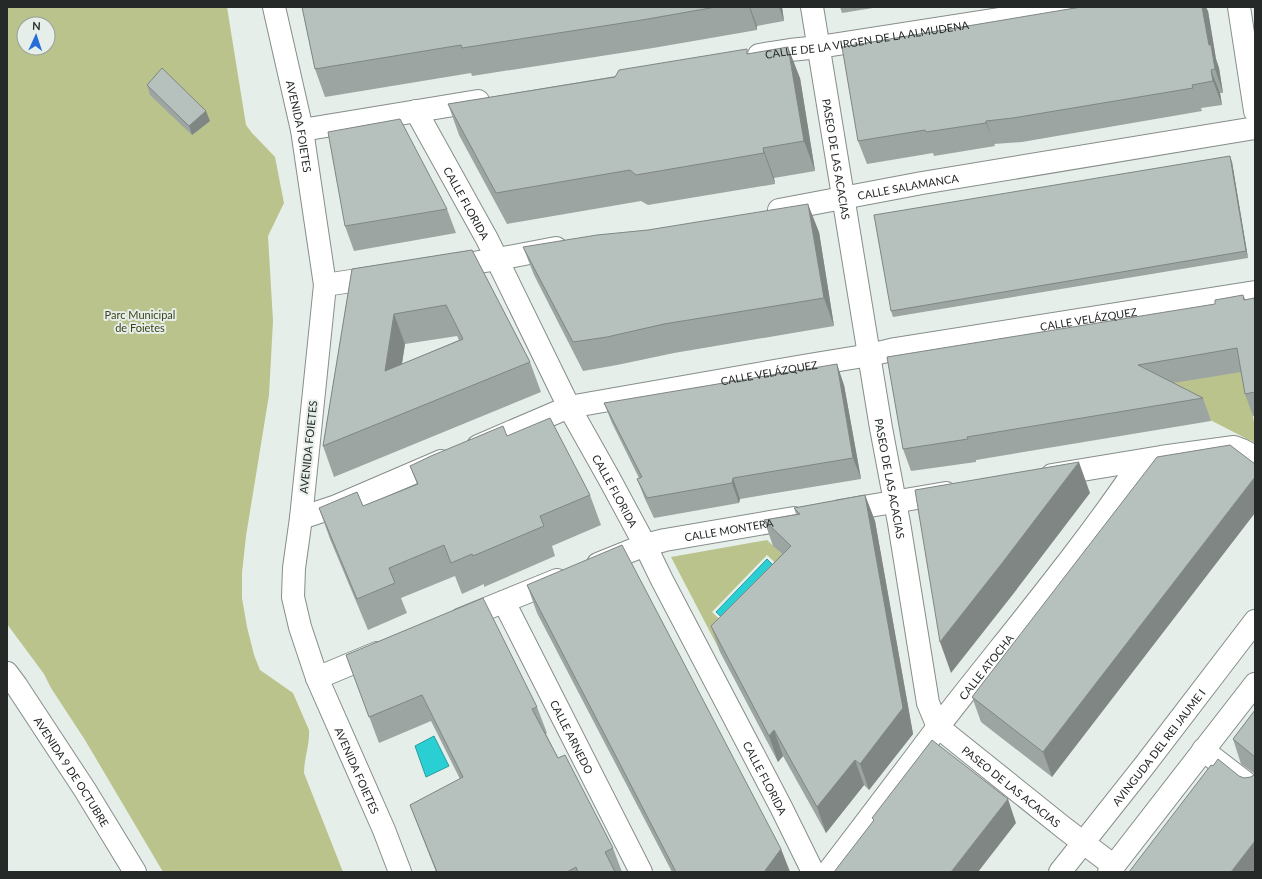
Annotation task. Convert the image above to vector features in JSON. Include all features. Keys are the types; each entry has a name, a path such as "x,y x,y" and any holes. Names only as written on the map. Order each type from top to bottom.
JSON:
{"street":[{"name":"AVENIDA FOIETES","path":"274,7 302,130 325,285 301,518 294,568 293,597 300,627 317,678 384,830 400,872"},
{"name":"PASEO DE LAS ACACIAS","path":"812,7 928,703 938,727 1083,842 1112,869"},
{"name":"CALLE DE LA VIRGEN DE LA ALMUDENA","path":"737,58 819,47 1077,7"},
{"path":"1239,7 1255,111"},
{"path":"302,130 498,98"},
{"name":"CALLE FLORIDA","path":"416,111 498,259 569,406 646,545 662,580 781,807 813,872"},
{"name":"CALLE SALAMANCA","path":"763,212 922,183 1255,128"},
{"path":"427,270 498,259 578,244"},
{"path":"325,285 398,274"},
{"name":"CALLE VELÁZQUEZ","path":"301,518 334,507 569,406 809,364 1255,292"},
{"path":"1032,478 1141,460 1234,448 1242,450 1255,457"},
{"name":"CALLE ATOCHA","path":"828,872 938,727 1024,619 1112,504 1141,460"},
{"name":"CALLE MONTERA","path":"441,627 646,545 665,540 964,490"},
{"name":"CALLE ARNEDO","path":"504,602 641,872"},
{"name":"AVINGUDA DEL REI JAUME I","path":"1060,872 1144,766 1255,621"},
{"path":"317,678 392,647"},
{"name":"AVENIDA 9 DE OCTUBRE","path":"7,673 69,766 135,872"},
{"path":"1112,869 1255,684"},
{"path":"1203,750 1255,790"}],"green space":[{"name":"Parc Municipal de Foietes","path":"7,7 227,7 246,125 275,157 284,203 268,236 273,321 269,395 246,536 242,573 242,598 254,655 260,670 293,693 309,730 309,741 304,773 343,872 163,872 85,740 51,688 44,674 7,624"},
{"path":"1245,371 1255,428 1255,443 1146,387"},
{"path":"767,540 800,571 720,651 671,557","holes":["767,555 787,574 732,631 712,612"]}],"water":[{"path":"767,559 783,575 733,628 716,612"},
{"path":"434,736 449,766 426,777 415,746"}],"building":[{"path":"302,7 716,7 462,48 461,45 315,69"},
{"path":"1081,7 1202,7 1215,69 1211,70 1213,81 1192,85 1193,88 1013,118 986,121 986,123 926,132 925,130 858,141 842,47"},
{"path":"788,47 804,141 763,148 764,153 636,175 630,170 496,193 448,104 615,77 619,70 747,49 747,54"},
{"path":"162,68 206,111 189,126 147,85"},
{"path":"400,119 447,209 345,226 328,132"},
{"path":"1230,156 1246,251 891,311 874,215"},
{"path":"808,204 824,298 664,324 607,337 573,342 523,247 597,235 648,230"},
{"path":"472,250 530,362 323,446 352,269","holes":["446,305 463,339 385,371 394,314"]},
{"path":"1243,295 1244,300 1254,298 1255,306 1255,392 1245,394 1237,348 1138,365 1203,398 903,449 887,357 1215,304 1215,300"},
{"path":"837,364 853,458 733,478 732,483 647,498 637,479 642,477 604,403"},
{"path":"550,418 590,495 540,516 544,526 473,556 472,554 451,563 444,545 389,568 395,583 357,599 319,508 357,492 363,506 418,484 410,466 431,456 503,426 507,436"},
{"path":"1230,445 1255,464 1255,477 1043,752 972,697 1157,457"},
{"path":"1079,462 1003,562 940,642 915,490"},
{"path":"865,495 903,708 860,764 855,760 817,807 774,730 769,736 711,626 791,546 764,520 800,514 794,508"},
{"path":"622,545 781,849 764,872 676,872 527,585"},
{"path":"483,598 537,707 532,709 558,758 565,755 613,848 605,852 615,872 578,872 576,867 567,872 437,872 410,805 463,777 422,695 369,717 346,655"},
{"path":"1255,710 1255,757 1233,739"},
{"path":"932,740 1008,799 951,872 834,872 874,820 872,818"},
{"path":"1218,759 1239,776 1244,778 1251,777 1255,774 1255,841 1231,872 1129,872 1211,765 1213,766"}]}
